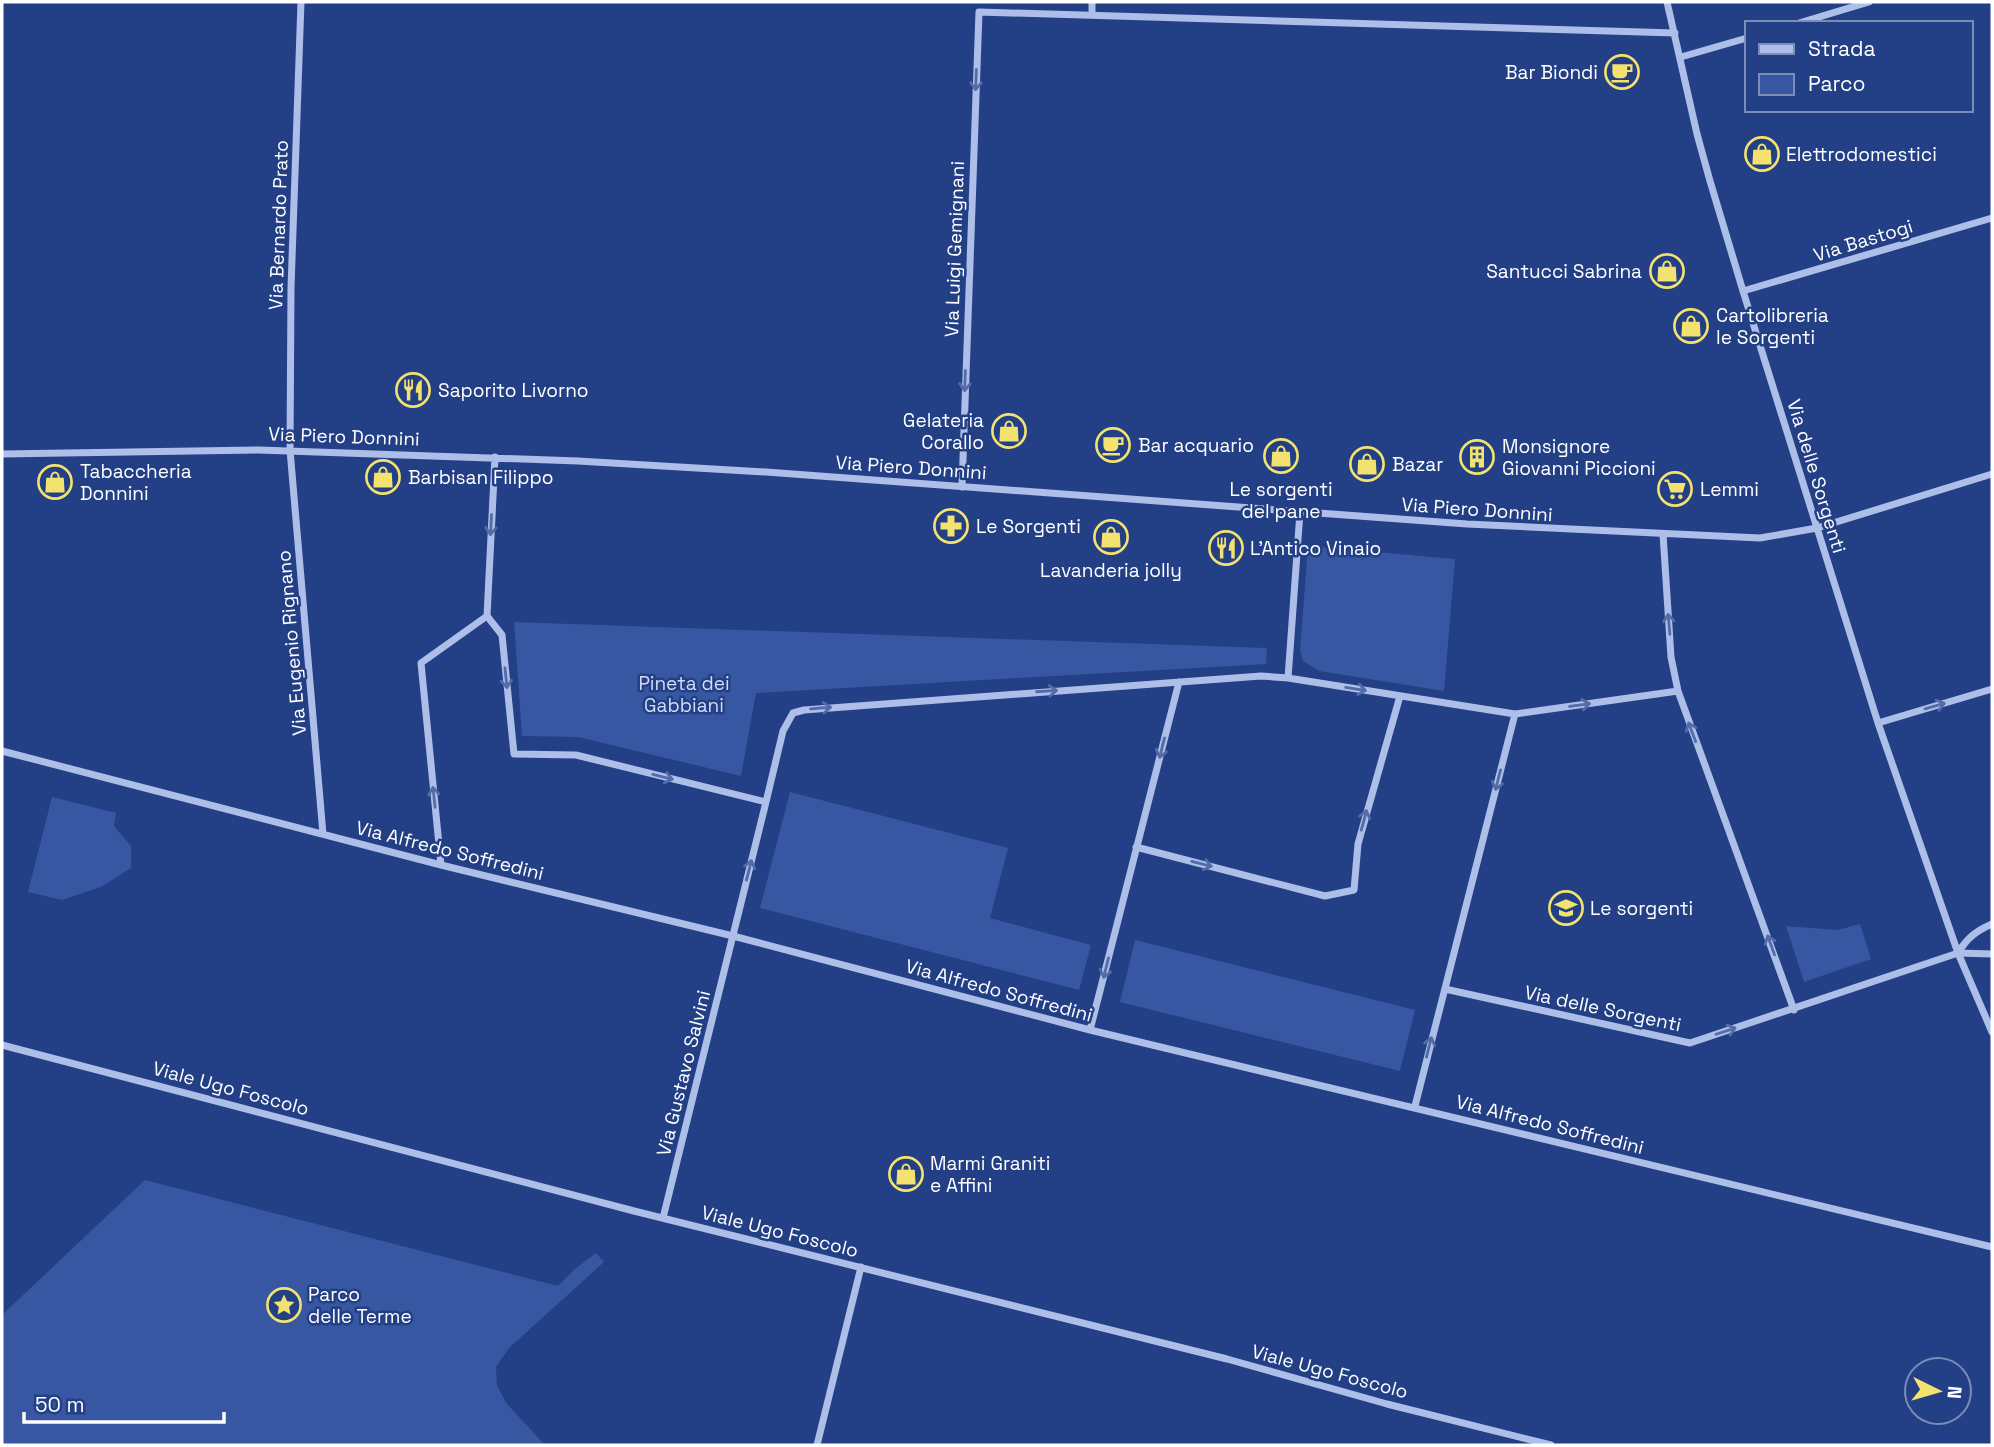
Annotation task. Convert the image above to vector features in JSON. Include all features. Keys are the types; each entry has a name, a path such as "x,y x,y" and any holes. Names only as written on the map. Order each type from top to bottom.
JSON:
{"street":[{"name":"Via Bernardo Prato","path":"290,450 291,288 301,2"},
{"path":"1092,2 1092,14 1675,33"},
{"name":"Via delle Sorgenti","path":"1667,2 1697,134 1816,528 1878,723 1958,953 1992,1032"},
{"path":"1806,21 1869,2"},
{"name":"Via Luigi Gemignani","path":"962,487 979,12 1092,14"},
{"path":"1681,57 1745,39"},
{"name":"Via Bastogi","path":"1743,291 1992,218"},
{"name":"Via Piero Donnini","path":"2,454 290,450 495,457 724,469 1494,526 1760,538 1816,528 1992,474"},
{"name":"Via Eugenio Rignano","path":"290,450 323,834"},
{"path":"495,457 487,616 502,635 514,754 576,755 766,802 783,731 796,711 914,700 1261,676 1515,714 1678,691"},
{"path":"1288,678 1300,512"},
{"path":"1664,534 1671,657 1678,691 1794,1010"},
{"path":"441,865 421,663 487,616"},
{"path":"1090,1030 1179,682"},
{"path":"1878,723 1992,689"},
{"path":"1136,847 1325,896 1354,890 1358,844 1400,696"},
{"path":"1415,1106 1515,714"},
{"name":"Via Alfredo Soffredini","path":"2,751 441,865 733,936 1090,1030 1415,1106 1844,1213 1992,1247"},
{"name":"Via Gustavo Salvini","path":"663,1218 766,802"},
{"path":"1992,924 1965,941 1958,953 1992,954"},
{"name":"Via delle Sorgenti","path":"1445,989 1690,1043 1958,953"},
{"name":"Viale Ugo Foscolo","path":"2,1045 663,1218 1227,1359 1387,1404 1551,1445"},
{"path":"817,1445 861,1267"}],"green space":[{"path":"1308,546 1455,559 1444,691 1319,671 1303,661 1300,650"},
{"name":"Pineta dei Gabbiani","path":"514,622 1267,648 1266,664 756,693 741,776 578,737 522,736"},
{"path":"790,792 1008,848 990,918 1091,945 1079,990 760,908"},
{"path":"52,797 116,813 114,826 131,846 131,868 101,887 62,900 28,892"},
{"path":"1860,924 1871,959 1804,982 1786,926 1838,930"},
{"path":"1135,940 1415,1010 1400,1071 1120,1002"},
{"name":"Parco delle Terme","path":"145,1180 558,1286 596,1253 604,1262 509,1348 496,1367 497,1386 507,1404 545,1445 2,1445 2,1315"}],"place":[{"name":"Bar Biondi","path":"1622,72"},
{"name":"Elettrodomestici","path":"1762,154"},
{"name":"Santucci Sabrina","path":"1667,271"},
{"name":"Cartolibreria le Sorgenti","path":"1691,326"},
{"name":"Saporito Livorno","path":"413,390"},
{"name":"Gelateria Corallo","path":"1009,431"},
{"name":"Bar acquario","path":"1113,445"},
{"name":"Le sorgenti del pane","path":"1281,456"},
{"name":"Monsignore Giovanni Piccioni","path":"1477,457"},
{"name":"Bazar","path":"1367,464"},
{"name":"Barbisan Filippo","path":"383,477"},
{"name":"Tabaccheria Donnini","path":"55,482"},
{"name":"Lemmi","path":"1675,489"},
{"name":"Le Sorgenti","path":"951,526"},
{"name":"Lavanderia jolly","path":"1111,537"},
{"name":"L'Antico Vinaio","path":"1226,548"},
{"name":"Le sorgenti","path":"1566,908"},
{"name":"Marmi Graniti e Affini","path":"906,1174"},
{"name":"Parco delle Terme","path":"284,1305"}]}
